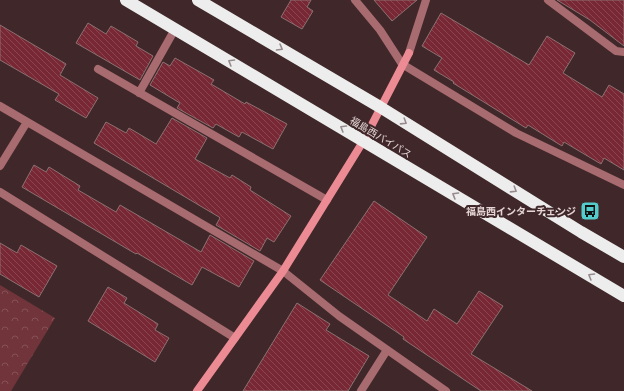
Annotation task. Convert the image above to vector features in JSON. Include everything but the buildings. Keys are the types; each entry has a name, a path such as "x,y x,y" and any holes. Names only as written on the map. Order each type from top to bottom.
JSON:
{"highway":[{"name":"福島西バイパス","path":"126,0 364,140 624,296"},
{"path":"198,0 380,107 581,232 624,257"},
{"path":"581,232 624,248"}],"street":[{"path":"356,0 380,30 402,64 516,133 624,186"},
{"path":"197,391 283,272 364,140 409,53 426,0"},
{"path":"548,0 616,51 624,52"},
{"path":"139,93 175,29"},
{"path":"98,69 327,200"},
{"path":"0,106 283,272 339,316 446,391"},
{"path":"0,166 27,122"},
{"path":"0,192 235,338"},
{"path":"361,391 387,350"}],"green space":[{"path":"0,285 55,318 11,391 0,391"}],"place":[{"name":"福島西インターチェンジ","path":"590,211"}]}
